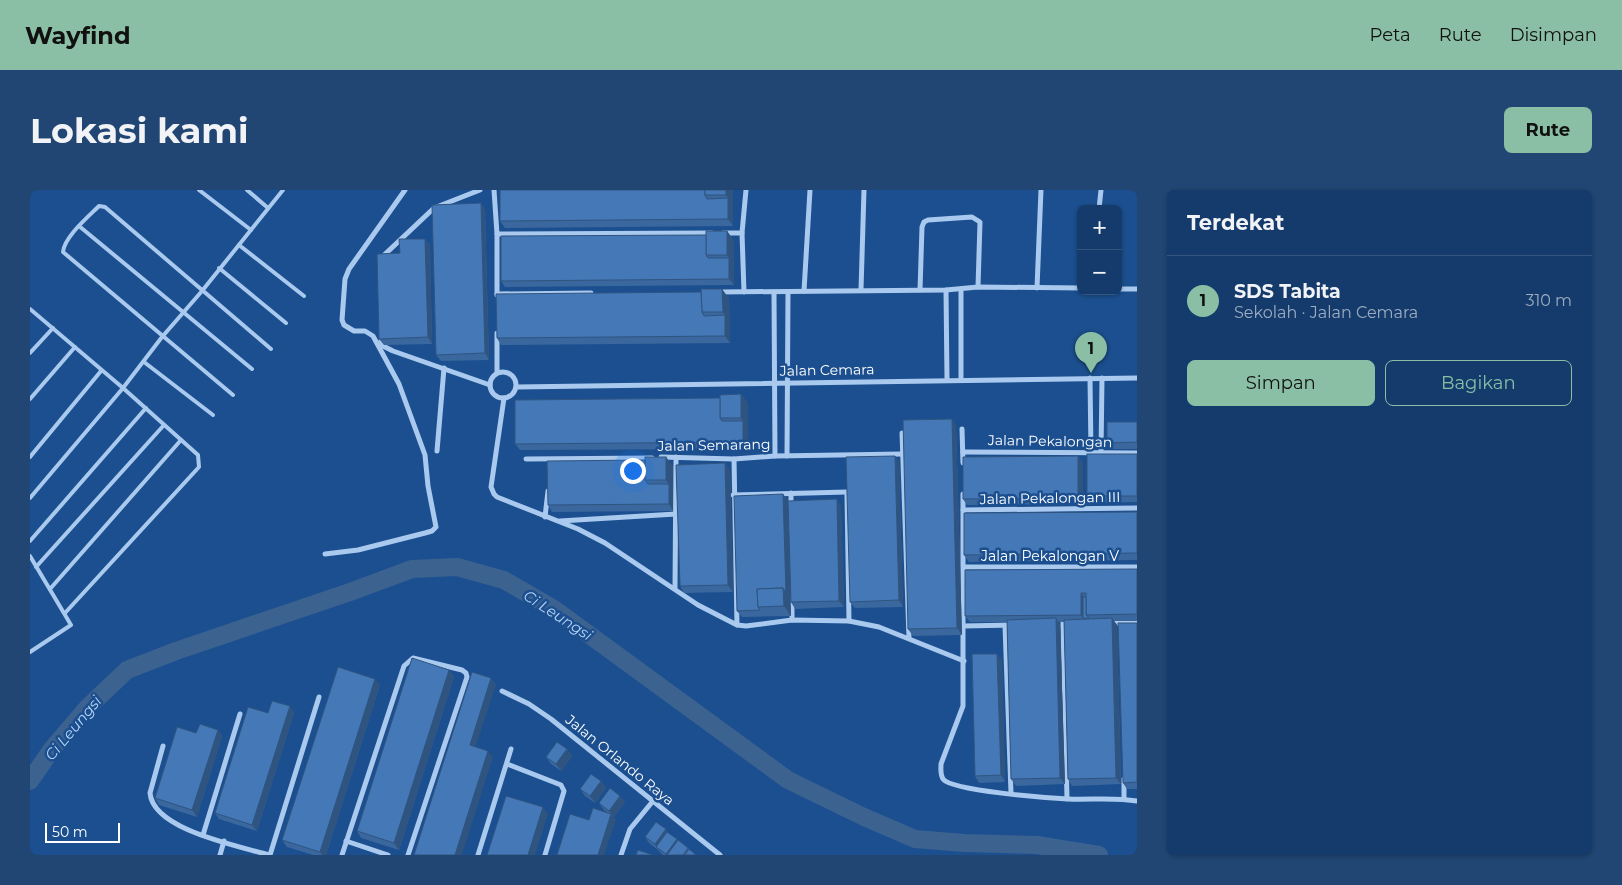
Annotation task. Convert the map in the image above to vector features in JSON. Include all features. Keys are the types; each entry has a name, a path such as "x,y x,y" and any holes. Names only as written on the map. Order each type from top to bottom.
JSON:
{"street":[{"path":"325,554 367,547 432,531 436,527 428,486 425,455 399,384 373,336 347,328 342,320 343,289 349,269 405,190"},
{"path":"380,264 382,257 434,208 480,190"},
{"path":"494,190 497,234 497,303"},
{"path":"744,292 742,233 746,190"},
{"path":"804,291 810,190"},
{"path":"861,290 864,190"},
{"path":"1037,288 1041,190"},
{"path":"1100,205 1101,190"},
{"path":"434,208 434,218"},
{"path":"920,290 922,227 924,222 928,220 972,218 980,222 978,287"},
{"path":"497,234 742,233"},
{"path":"715,292 961,290 978,287 1077,288"},
{"path":"1122,289 1137,288"},
{"path":"946,290 947,380"},
{"path":"961,290 961,380"},
{"path":"787,456 788,292"},
{"path":"497,294 596,293"},
{"path":"774,293 775,456"},
{"path":"497,323 497,373"},
{"path":"380,337 386,349 490,384"},
{"path":"436,356 436,365"},
{"path":"437,451 444,368"},
{"path":"504,371 510,373 515,378 517,387 510,396 504,398 492,392 490,384 492,378 497,373 504,371"},
{"path":"1090,378 1091,454"},
{"path":"1101,454 1102,378"},
{"name":"Jalan Cemara","path":"517,387 1137,378"},
{"path":"504,398 492,491 497,496 578,529 605,543 698,605 737,625 746,626 792,620 849,621 879,627 964,661"},
{"path":"962,429 963,471"},
{"path":"902,433 909,638"},
{"name":"Jalan Pekalongan","path":"963,452 1137,453"},
{"name":"Jalan Semarang","path":"526,459 734,458 902,454"},
{"path":"848,455 848,464"},
{"path":"675,588 676,457"},
{"path":"734,458 733,495 737,625"},
{"path":"551,468 552,459"},
{"path":"848,483 849,621"},
{"path":"545,517 549,488"},
{"path":"963,490 963,706 941,764 944,780 950,784 1010,794 1067,799 1124,798 1137,800"},
{"path":"733,495 847,492"},
{"path":"790,493 791,513"},
{"name":"Jalan Pekalongan III","path":"963,510 1137,508"},
{"path":"556,521 676,514"},
{"name":"Jalan Pekalongan V","path":"964,567 1137,567"},
{"path":"792,590 792,620"},
{"path":"1063,623 1067,799"},
{"path":"1053,624 1072,623"},
{"path":"1101,623 1137,623"},
{"path":"1120,623 1120,633"},
{"path":"964,626 1015,625"},
{"path":"1005,626 1010,794"},
{"path":"342,855 404,666 413,658 462,670 467,677 408,855"},
{"name":"Jalan Orlando Raya","path":"502,690 529,704 551,719 720,855"},
{"path":"163,746 150,793 151,800 156,809 170,821 203,835 270,855 319,697"},
{"path":"203,835 240,714"},
{"path":"478,855 511,749"},
{"path":"506,764 561,785 564,790 545,855"},
{"path":"1124,769 1124,798"},
{"path":"621,855 630,830 653,802"},
{"path":"220,855 224,842"},
{"path":"346,842 388,855"}],"lane":[{"path":"200,190 250,230"},
{"path":"247,190 268,208"},
{"path":"30,498 124,388 162,337 202,291 283,190"},
{"path":"233,395 63,252 64,246 79,226 99,206 104,208 271,349"},
{"path":"79,226 252,369"},
{"path":"239,244 304,296"},
{"path":"220,268 286,323"},
{"path":"30,309 124,388 198,455 199,466 65,613"},
{"path":"30,353 53,328"},
{"path":"30,399 75,347"},
{"path":"144,362 213,415"},
{"path":"30,457 102,371"},
{"path":"30,541 146,408"},
{"path":"36,567 164,425"},
{"path":"50,589 181,440"},
{"path":"30,556 71,626 30,652"}],"building":[{"path":"500,190 705,190 707,199 728,198 728,219 500,221"},
{"path":"705,190 726,190 726,195 705,195"},
{"path":"481,203 485,353 436,355 432,205"},
{"path":"706,231 727,231 727,255 706,255"},
{"path":"706,235 706,255 708,258 729,258 729,279 501,281 501,236"},
{"path":"399,239 425,239 428,337 379,339 377,254 400,253"},
{"path":"701,289 722,289 723,312 702,312"},
{"path":"701,292 704,316 725,315 725,336 497,338 496,294"},
{"path":"741,394 741,418 720,418 720,395"},
{"path":"720,398 720,418 722,421 743,421 743,442 515,444 515,400"},
{"path":"952,419 957,628 908,629 903,420"},
{"path":"1107,422 1137,422 1137,442 1107,443"},
{"path":"1087,454 1137,454 1137,496 1087,496"},
{"path":"895,456 899,600 850,602 846,457"},
{"path":"1078,456 1078,498 963,499 963,457"},
{"path":"645,457 666,457 666,480 645,480"},
{"path":"645,460 645,480 648,484 669,484 669,504 548,505 547,461"},
{"path":"725,463 728,585 680,586 676,465"},
{"path":"783,494 786,592 783,588 757,589 758,607 760,610 737,611 734,496"},
{"path":"837,499 839,601 791,602 788,501"},
{"path":"1137,512 1137,553 964,555 964,513"},
{"path":"1137,569 1137,614 1086,615 1086,593 1081,593 1081,615 965,616 965,570"},
{"path":"783,588 784,606 758,607 757,589"},
{"path":"1083,597 1086,597 1086,615 1089,618 1083,618"},
{"path":"1056,618 1060,778 1011,779 1007,620"},
{"path":"1112,618 1116,778 1068,779 1064,620"},
{"path":"1118,623 1137,623 1137,782 1123,783"},
{"path":"972,654 997,654 1001,775 975,776"},
{"path":"412,658 449,670 394,843 357,831"},
{"path":"338,667 375,679 320,852 282,840"},
{"path":"472,672 491,678 470,745 488,751 455,855 414,855"},
{"path":"272,701 290,706 252,825 215,813 248,707 268,713"},
{"path":"200,724 218,730 192,810 155,798 177,727 196,733"},
{"path":"557,742 567,749 556,764 546,757"},
{"path":"591,774 601,781 590,796 580,789"},
{"path":"610,788 620,796 609,811 599,803"},
{"path":"506,796 543,807 528,855 487,855"},
{"path":"593,808 611,814 598,855 557,855 570,814 589,820"},
{"path":"656,822 666,829 655,844 645,837"},
{"path":"667,832 677,839 666,854 656,847"},
{"path":"678,840 688,848 683,855 667,855"},
{"path":"689,849 696,855 685,855"},
{"path":"638,850 653,855 636,855"}],"waterway":[{"name":"Ci Leungsi","path":"30,781 52,749 87,708 127,670 176,651 412,569 457,567 504,580 554,609 788,780 864,817 915,839 964,843 1037,845 1099,855"}],"place":[{"name":"SDS Tabita","path":"1091,373"}]}
